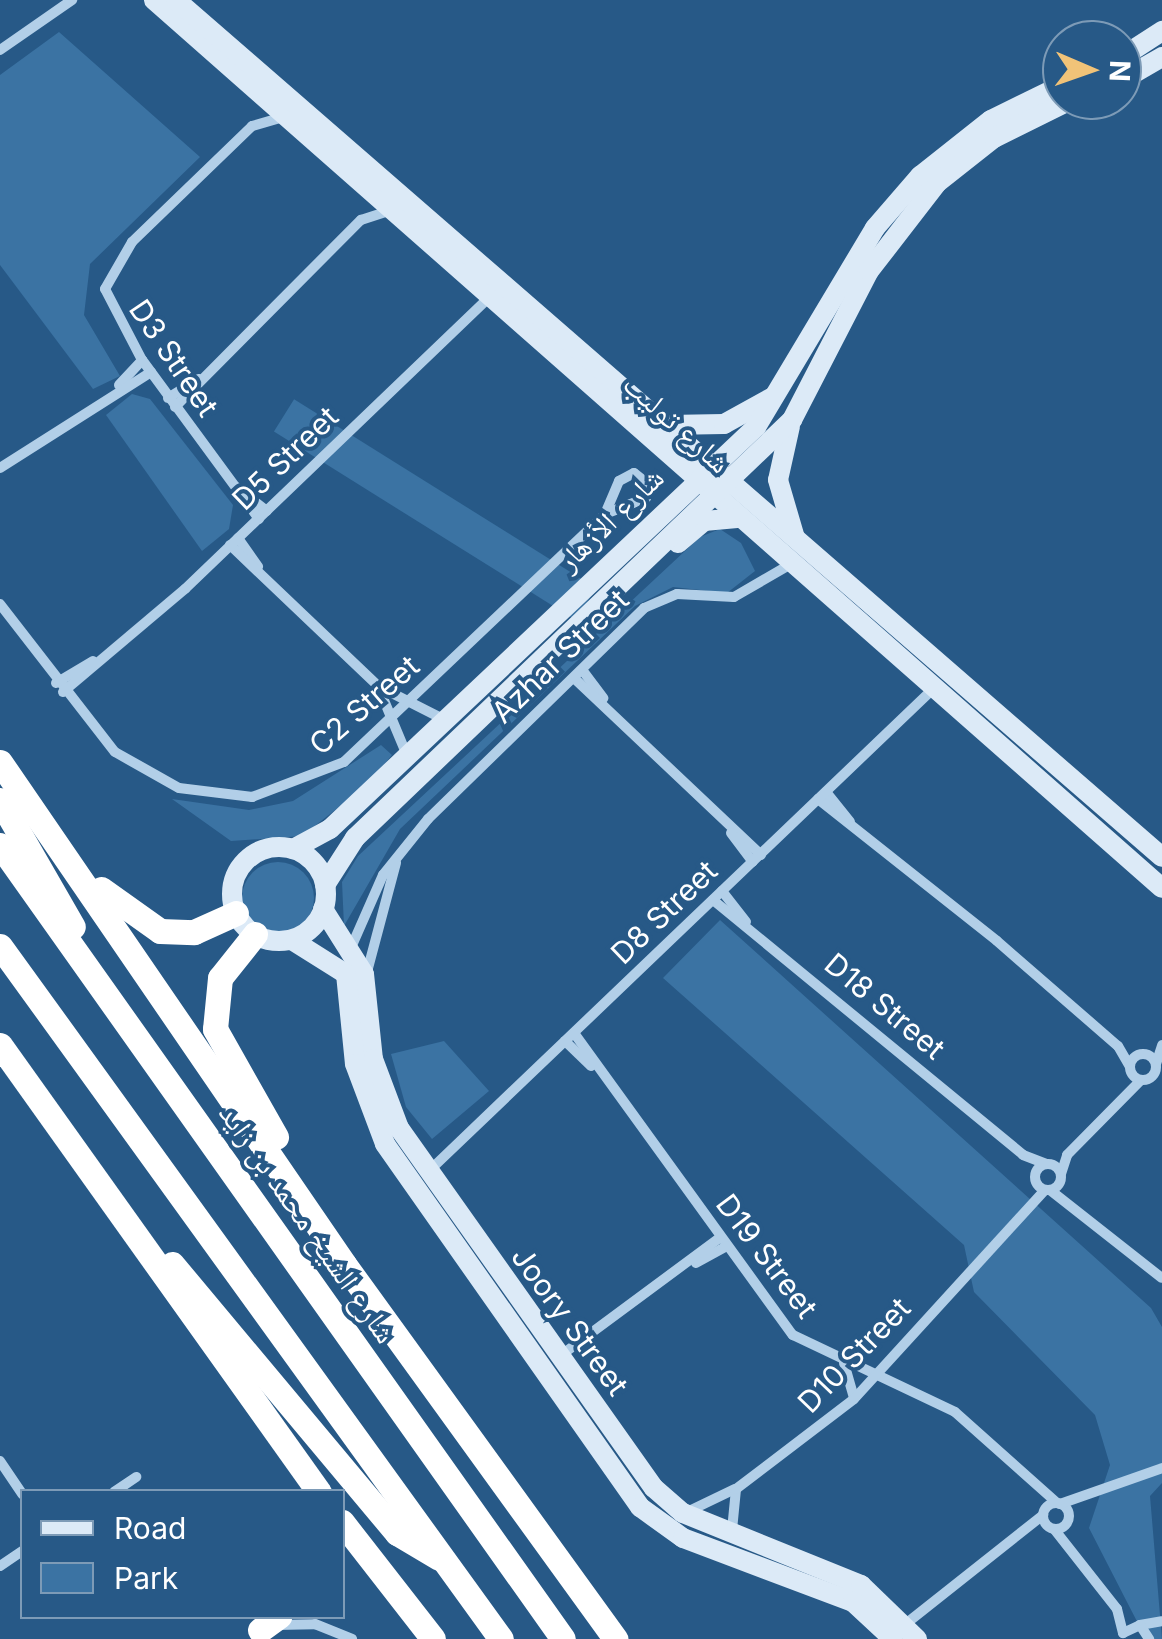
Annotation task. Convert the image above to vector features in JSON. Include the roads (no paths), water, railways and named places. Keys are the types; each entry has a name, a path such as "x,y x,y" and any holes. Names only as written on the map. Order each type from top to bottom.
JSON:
{"highway":[{"path":"0,762 13,800 66,908 79,956"},
{"path":"13,800 144,926 194,932 236,912"},
{"path":"13,800 615,1639"},
{"name":"شارع الشيخ محمد بن زايد","path":"0,845 563,1639"},
{"path":"254,934 220,978 219,1042 375,1300"},
{"path":"0,946 501,1639"},
{"path":"0,1045 317,1489"},
{"path":"121,1217 156,1245 398,1533 446,1562"},
{"path":"345,1526 433,1639"}],"street":[{"path":"0,50 72,0"},
{"name":"شارع توليب","path":"154,0 396,211 668,425 737,518 795,554 1016,729 1162,857"},
{"name":"شارع توليب","path":"176,0 795,554 934,688 1162,888"},
{"path":"259,90 252,126 288,117"},
{"name":"شارع الأزهار","path":"324,909 325,885 346,847 645,557 787,387 899,197 966,137 1042,97"},
{"name":"شارع الأزهار","path":"236,912 243,865 260,851 293,850 330,829 444,719 711,479 792,420 912,210 994,138 1042,114"},
{"name":"D3 Street","path":"252,126 111,265 108,306 142,360 235,487 263,515"},
{"path":"361,220 367,185"},
{"path":"172,402 361,220 396,211"},
{"name":"D5 Street","path":"59,687 234,542 498,290"},
{"path":"115,390 142,360"},
{"path":"0,468 115,390 151,372"},
{"path":"668,425 724,424 787,387"},
{"path":"792,420 778,480 795,554"},
{"name":"C2 Street","path":"0,604 59,687 134,767 228,797 323,775 406,706 605,514 622,478 642,476 646,498 605,514"},
{"path":"645,557 704,521 737,518"},
{"path":"234,542 378,686 406,706 444,719"},
{"name":"Azhar Street","path":"350,950 398,857 659,598 734,598 795,554"},
{"path":"579,675 757,858"},
{"path":"378,686 396,714 406,757"},
{"path":"934,688 954,690 1016,729"},
{"name":"D8 Street","path":"428,1172 934,688"},
{"path":"822,795 1118,1046 1142,1054 1156,1066 1162,1085"},
{"path":"293,850 325,885"},
{"path":"366,983 398,857"},
{"name":"D18 Street","path":"718,895 746,923 1023,1155 1047,1164 1061,1176"},
{"path":"236,912 254,934 292,940 324,909"},
{"name":"Joory Street","path":"324,909 366,983 358,1026 373,1120 503,1312 649,1516 682,1538 842,1596 902,1634"},
{"name":"Joory Street","path":"292,940 342,968 358,1026 391,1112 428,1172 654,1488 683,1513 860,1586 902,1634"},
{"name":"D19 Street","path":"574,1033 596,1070 793,1335 965,1418 1037,1489 1059,1503"},
{"name":"D19 Street","path":"564,1042 596,1070"},
{"path":"1118,1046 1130,1069 1142,1080 1162,1085"},
{"path":"1121,1093 1130,1069 1142,1054 1162,1046"},
{"path":"1035,1178 1047,1164 1067,1155 1121,1093 1156,1066 1162,1046"},
{"path":"373,1120 428,1172"},
{"name":"D18 Street","path":"1023,1155 1035,1178 1048,1190"},
{"path":"1067,1155 1061,1176 1072,1198 1162,1278"},
{"name":"D10 Street","path":"1026,1202 1048,1190 1061,1176"},
{"name":"D10 Street","path":"683,1513 736,1488 854,1400 1026,1202 1035,1178"},
{"path":"1048,1190 1072,1198"},
{"path":"503,1312 559,1356 724,1242"},
{"path":"844,1362 854,1400"},
{"path":"0,1460 20,1491"},
{"path":"902,1634 1028,1535 1043,1514 1059,1503 1080,1500 1162,1468"},
{"path":"118,1489 136,1477"},
{"path":"735,1535 727,1512 736,1488"},
{"path":"1037,1489 1043,1514 1052,1529 1074,1544"},
{"path":"1028,1535 1052,1529 1069,1519 1080,1500"},
{"path":"1059,1503 1069,1519 1074,1544 1117,1609 1139,1624 1149,1639 1161,1621"},
{"path":"1117,1609 1122,1637 1139,1624 1161,1621"},
{"path":"262,1628 302,1622 352,1639"}]}
